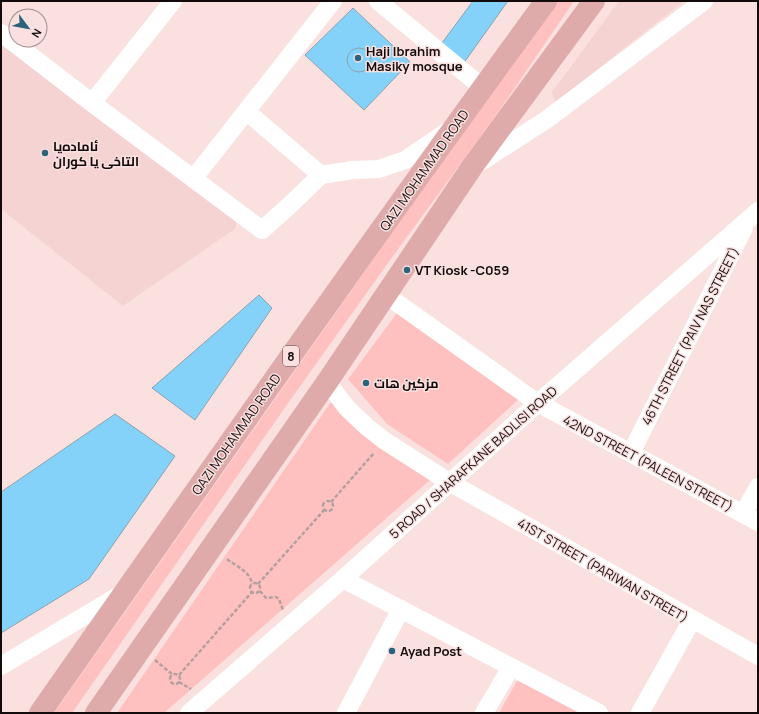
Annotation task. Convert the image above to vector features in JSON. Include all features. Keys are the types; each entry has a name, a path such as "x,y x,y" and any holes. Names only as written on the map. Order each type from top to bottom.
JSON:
{"main road":[{"name":"QAZI MOHAMMAD ROAD","path":"40,713 482,87 546,1"},
{"path":"96,713 327,382 472,168 594,1"}],"street":[{"path":"92,103 173,1"},
{"path":"193,179 333,1"},
{"path":"472,168 546,120 704,1"},
{"path":"386,3 482,87"},
{"path":"1,33 262,230 321,175 354,170 379,169 405,160 455,127"},
{"path":"246,111 321,175"},
{"name":"5 ROAD / SHARAFKANE BADLISI ROAD","path":"189,713 343,579 538,403 755,218"},
{"name":"46TH STREET (PAIV NAS STREET)","path":"631,453 755,218"},
{"name":"42ND STREET (PALEEN STREET)","path":"386,294 538,403 751,518"},
{"name":"41ST STREET (PARIWAN STREET)","path":"327,382 347,408 385,441 449,482 758,656"},
{"path":"751,518 758,487"},
{"path":"343,579 599,713"},
{"path":"1,666 125,591"},
{"path":"346,713 401,609"},
{"path":"640,713 692,620"},
{"path":"484,713 510,666"}],"path":[{"path":"325,510 323,506 325,502 331,502 385,441"},
{"path":"325,510 332,510 333,505 331,502"},
{"path":"252,584 258,584 325,510"},
{"path":"214,544 226,558 248,574 252,579 250,589 252,592"},
{"path":"258,584 260,591 266,598 276,597 279,599 282,609 292,622"},
{"path":"252,592 256,593 260,591"},
{"path":"179,675 252,592"}],"shaded area":[{"path":"557,1 574,1 497,114 390,260 284,409 72,713 54,713 396,227"},
{"path":"619,1 684,1 555,103 552,92"},
{"path":"5,24 8,26 8,48 26,48 236,210 236,228 123,306 1,209 1,30"},
{"path":"403,305 532,387 448,464 387,424 348,379"},
{"path":"333,399 430,480 164,713 117,713"},
{"path":"518,679 579,713 499,713"}],"building":[{"path":"473,1 508,1 463,64 439,47"},
{"name":"Haji Ibrahim Masiky mosque","path":"353,8 410,62 364,110 305,55"},
{"path":"359,48 367,52 371,60 367,68 359,72 351,68 347,60 351,52"},
{"path":"259,295 272,308 195,420 152,388"},
{"path":"115,414 175,456 89,579 1,633 1,492"}],"place":[{"name":"Haji Ibrahim Masiky mosque","path":"358,58"},
{"name":"ئاماده‌یا التاخی یا کوران","path":"45,153"},
{"name":"VT Kiosk -C059","path":"407,270"},
{"name":"مزكين هات","path":"366,383"},
{"name":"Ayad Post","path":"392,651"}]}
